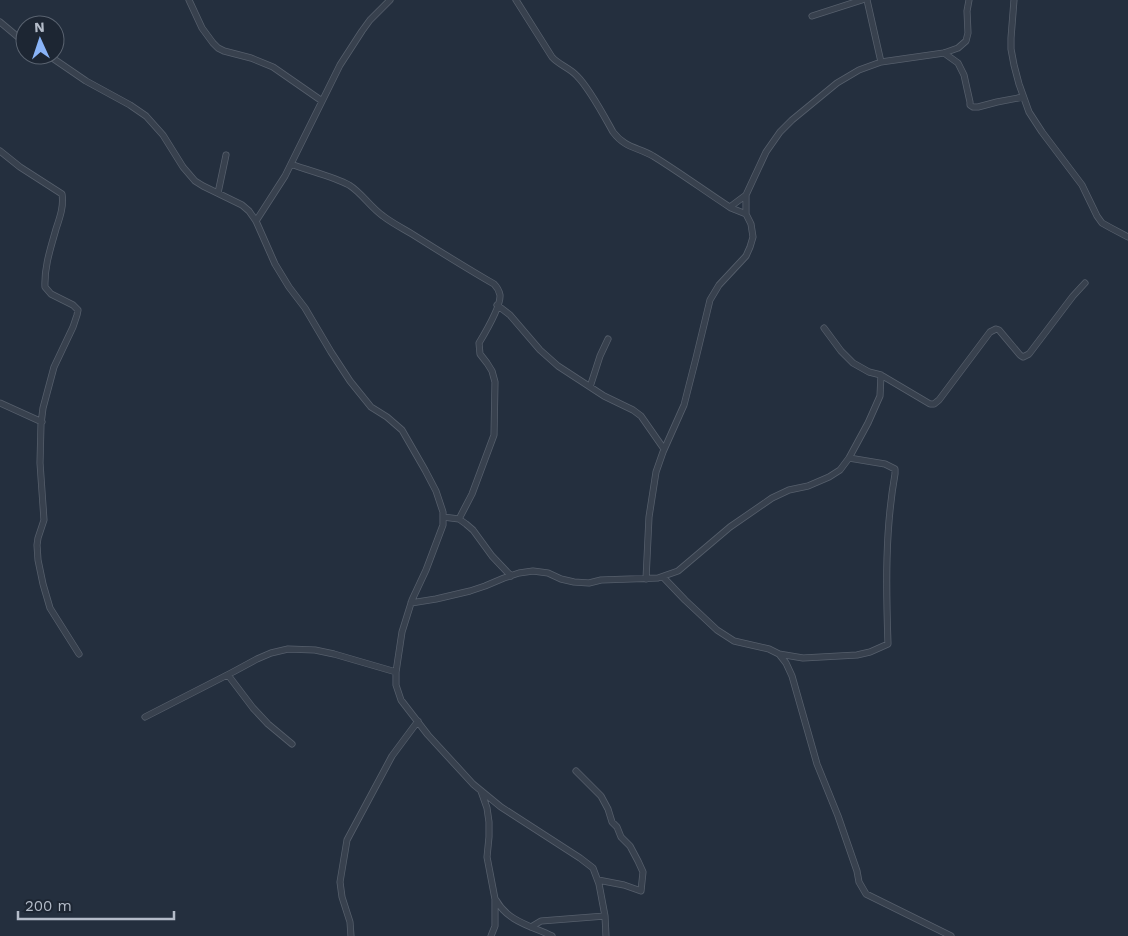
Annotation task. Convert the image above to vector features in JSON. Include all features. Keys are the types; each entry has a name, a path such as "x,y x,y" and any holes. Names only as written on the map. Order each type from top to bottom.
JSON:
{"street":[{"path":"189,0 202,28 218,48 273,67 322,101"},
{"path":"256,222 285,176 340,65 370,20 390,0"},
{"path":"516,0 552,57 577,75 619,140 650,154 730,207 746,214"},
{"path":"812,16 862,0"},
{"path":"867,0 881,62"},
{"path":"646,579 648,517 656,472 684,405 710,300 719,285 746,256 750,248 753,237 751,224 746,214 746,195 766,152 780,132 792,120 837,83 859,70 881,62 958,48 966,41 968,33 967,11 969,0"},
{"path":"1014,0 1011,49 1023,97 1029,112 1047,139 1082,184 1097,216 1107,226 1128,237"},
{"path":"0,22 15,34"},
{"path":"944,52 958,63 964,75 970,105 973,107 1023,97"},
{"path":"63,65 146,116 195,181 242,205 249,211 288,287 306,308 330,352 350,381 370,407 387,417 402,430 436,491 443,512 443,525 411,603 402,632 396,672 396,685 401,700 473,784 501,807 588,864 595,872 605,916 606,936"},
{"path":"0,151 20,167 62,194 63,200 46,267 45,287 51,294 73,305 78,310 70,334 54,367 43,408 40,463 44,520 38,538 38,560 50,608 79,654"},
{"path":"218,193 226,155"},
{"path":"291,164 351,186 384,217 494,284 498,289 500,294 497,305 479,348 480,354 492,371 495,382 494,434 472,494 459,519"},
{"path":"730,207 746,195"},
{"path":"824,328 841,351 853,363 868,372 880,375 925,402 934,404 990,332 996,329 999,330 1020,355 1029,354 1073,296 1086,283"},
{"path":"497,305 510,315 540,350 558,366 604,396 641,416 664,449"},
{"path":"590,387 600,356 608,339"},
{"path":"411,603 470,591 511,576 533,571 548,573 574,582 589,583 601,580 663,577 678,571 730,527 772,498 789,490 808,486 829,478 840,470 849,458 868,423 880,396 880,375"},
{"path":"0,403 42,422"},
{"path":"663,577 717,630 734,641 769,649 780,654 803,658 857,656 888,644 886,590 895,469 885,464 849,458"},
{"path":"443,517 459,519 473,530 492,556 511,576"},
{"path":"145,717 256,658 271,653 288,650 315,650 396,672"},
{"path":"780,654 792,676 817,764 838,816 859,882 866,894 951,936"},
{"path":"228,674 253,708 268,724 292,744"},
{"path":"351,936 350,922 342,897 340,882 347,840 392,756 418,721"},
{"path":"576,771 600,796 608,809 612,822 617,827 621,837 630,846 643,872 641,892 638,889 624,885 598,880"},
{"path":"481,791 487,808 489,822 487,857 495,899 495,926 491,936"},
{"path":"495,899 513,919 552,936"},
{"path":"531,927 542,921 605,916"}]}
